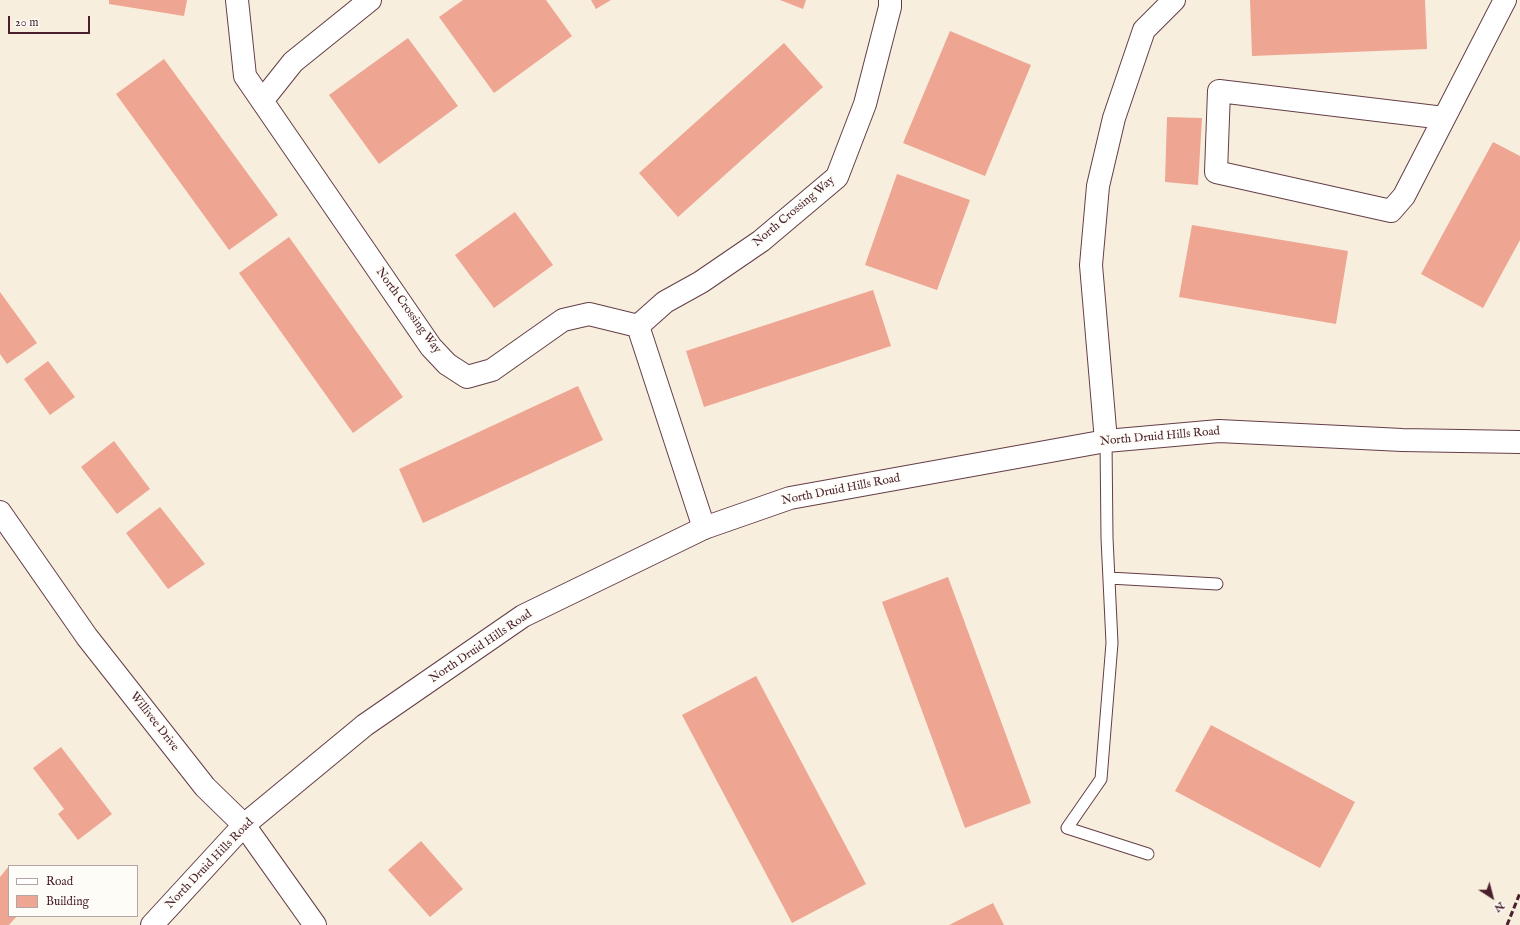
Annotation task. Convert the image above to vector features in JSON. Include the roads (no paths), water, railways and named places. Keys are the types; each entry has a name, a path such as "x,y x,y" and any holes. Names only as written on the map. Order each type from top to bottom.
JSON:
{"street":[{"name":"North Crossing Way","path":"237,0 245,76 431,347 447,364 467,377 492,370 563,320 589,314 638,326 665,302 701,282 761,241 837,177 865,104 890,7 890,0"},
{"path":"262,101 293,62 370,0"},
{"path":"1106,441 1091,265 1098,186 1114,118 1144,30 1174,0"},
{"path":"1444,118 1219,91 1216,172 1391,212 1404,196 1506,0"},
{"path":"638,326 704,528"},
{"name":"North Druid Hills Road","path":"152,925 244,825 365,725 523,616 704,528 790,498 1106,441 1219,431 1402,440 1520,442"},
{"name":"Willivee Drive","path":"0,512 92,643 205,787 244,825 315,925"}],"lane":[{"path":"1106,441 1107,538 1112,643 1101,779 1067,828 1148,854"},
{"path":"1109,578 1217,584"}],"railway":[{"path":"1507,925 1520,893"}]}
